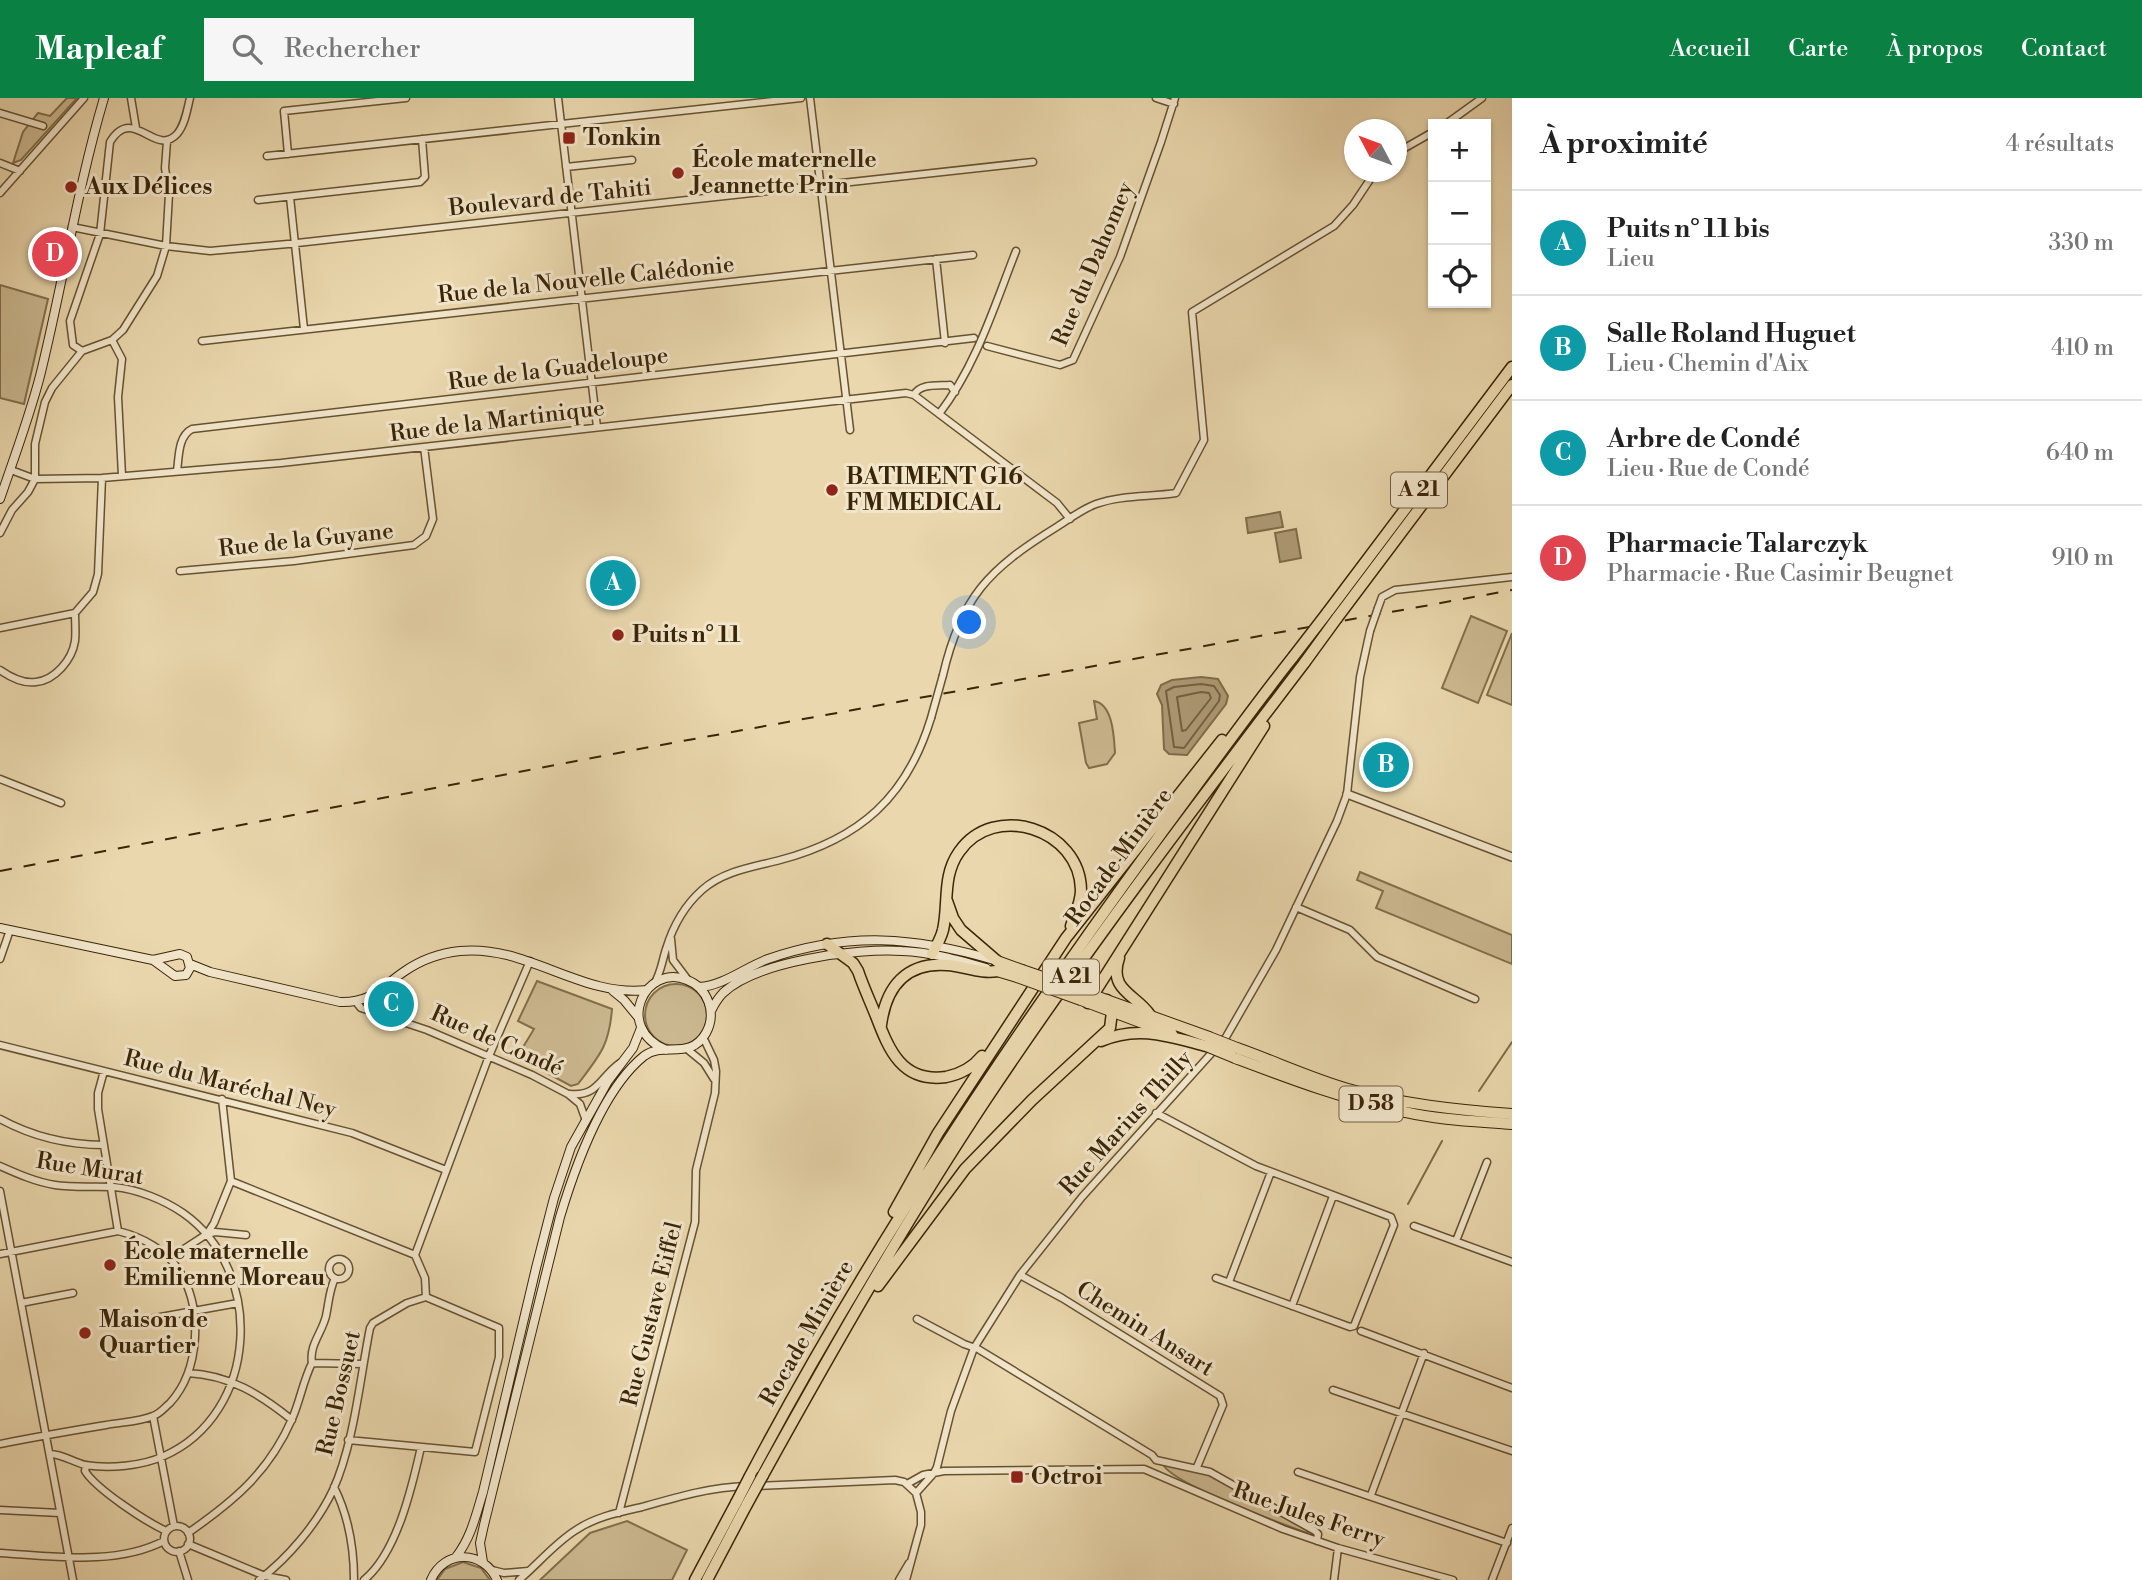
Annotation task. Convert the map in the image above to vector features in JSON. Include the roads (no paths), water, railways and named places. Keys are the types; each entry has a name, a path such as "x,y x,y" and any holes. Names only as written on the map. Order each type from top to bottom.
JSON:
{"highway":[{"name":"Rocade Minière","path":"695,1580 741,1505 763,1475 906,1225 1022,1046 1099,937 1305,662 1332,616 1512,368"},
{"name":"Rocade Minière","path":"707,1580 741,1505 750,1476 861,1278 963,1115 1093,927 1272,684 1293,657 1332,616 1512,385"},
{"path":"1087,998 1123,947 1305,662"},
{"path":"861,1278 938,1133 1066,938 1264,687 1272,684"},
{"path":"934,949 943,930 948,875 959,851 978,834 1007,825 1024,825 1044,832 1065,848 1073,860 1080,879 1080,901 1066,938"},
{"path":"880,1028 883,1006 889,993 907,974 933,965 990,972 997,966 961,930 953,918 945,894"},
{"path":"827,944 858,971 892,1054 909,1071 929,1077 963,1072 975,1064 991,1044 999,1039"},
{"path":"1123,947 1117,963 1119,983 1150,1015"},
{"name":"D 58","path":"997,966 1087,998 1112,1012 1207,1042 1346,1097 1405,1112 1454,1120 1512,1124"},
{"name":"D 58","path":"1087,998 1107,1000 1150,1015 1207,1042"},
{"path":"857,1307 867,1302 894,1261 965,1169 1032,1100 1110,1028 1112,1012 1107,1000"},
{"path":"1095,1044 1129,1031 1207,1042"},
{"name":"D 58","path":"1236,1053 1349,1089 1399,1101 1454,1110 1512,1114"}],"main road":[{"path":"0,499 39,377 104,98"},
{"path":"0,928 153,960 168,969 172,975 179,977 190,968 184,955 153,960"},
{"name":"D 58","path":"699,987 715,984 767,960 827,944 884,940 934,949 997,966"},
{"name":"D 58","path":"711,1012 724,992 751,977 809,958 840,953 934,949"},
{"path":"356,1002 372,996 407,970 444,953 477,950 504,954 610,989 624,1000 638,1017 647,1038 666,1050"},
{"path":"168,969 168,962 173,956"},
{"name":"Rue de Condé","path":"190,968 340,1002 356,1002"},
{"path":"483,1562 480,1543 484,1525 560,1216 573,1174 597,1121 617,1088 645,1056 654,1051 687,1049 703,1037 711,1021 709,1002 699,987 688,980 674,978 651,987 610,989"},
{"path":"638,1017 642,998 651,987"},
{"path":"456,1557 472,1529 483,1492 554,1198 571,1147 608,1081 634,1048 641,1028"},
{"path":"431,1580 439,1566 456,1557 475,1558 483,1562 492,1570 497,1580"}],"street":[{"path":"0,193 84,98"},
{"path":"131,98 136,128"},
{"path":"82,352 74,345 70,321 100,234 110,142 114,135 122,130 136,128 153,138 167,141 176,136 183,123 190,98"},
{"path":"288,154 284,111 406,98"},
{"path":"558,98 597,427"},
{"path":"267,156 801,98"},
{"path":"810,98 849,430"},
{"path":"1156,98 1174,101"},
{"path":"1453,119 1482,98"},
{"name":"Rue du Dahomey","path":"987,346 1060,365 1073,360 1120,257 1174,101"},
{"path":"0,113 43,126"},
{"path":"1407,147 1428,135"},
{"path":"258,200 420,181 425,177 422,139"},
{"path":"0,533 12,510 29,492 35,479 35,444 45,402 52,388 82,352 112,340 122,330 157,276 166,246 169,194 165,168 167,141"},
{"path":"566,167 632,160"},
{"name":"Boulevard de Tahiti","path":"72,227 166,246 210,251 295,244 1033,162"},
{"path":"0,163 20,171"},
{"path":"651,987 677,921 689,903 705,887 720,878 831,844 862,824 898,789 920,750 950,642 970,602 1011,556 1096,504 1175,493 1178,490 1204,440 1192,312 1334,226 1368,182"},
{"path":"290,197 304,329"},
{"path":"939,414 955,393 981,339 1016,251"},
{"name":"Rue de la Nouvelle Calédonie","path":"202,341 973,255"},
{"path":"936,259 945,343"},
{"name":"Rue de la Guadeloupe","path":"177,471 183,437 192,429 974,338"},
{"path":"112,340 122,359 118,409 122,475"},
{"name":"Rue de la Martinique","path":"11,470 35,479 102,478 281,463 905,393 914,395 923,387 950,385 955,393"},
{"path":"914,395 1060,505 1070,519"},
{"name":"Rue de la Guyane","path":"180,571 347,555 414,545 426,536 433,519 424,447"},
{"path":"0,628 75,613 93,592 98,574 102,478"},
{"name":"Rue Marius Thilly","path":"934,1473 951,1410 974,1348 1020,1275 1082,1197 1226,1037 1257,986 1337,821 1347,794 1360,677 1370,631 1382,597 1395,590 1512,578"},
{"path":"0,670 22,682 36,682 53,675 71,655 75,641 75,613"},
{"path":"0,779 61,803"},
{"path":"1347,794 1512,857"},
{"path":"1296,907 1350,930 1377,957 1475,999"},
{"path":"0,959 10,930"},
{"path":"671,937 673,960 688,980"},
{"path":"348,1440 475,1452 499,1357 499,1328 426,1297 425,1278 415,1255 489,1056 530,961"},
{"name":"Rue de Condé","path":"356,1002 371,1013 427,1030 568,1094 580,1104 585,1118"},
{"name":"Rue Gustave Eiffel","path":"619,1513 695,1222 696,1170 712,1106 715,1081 714,1060 703,1037"},
{"name":"Rue du Maréchal Ney","path":"0,1045 372,1139 446,1170"},
{"path":"687,1049 704,1063 715,1081"},
{"name":"Rue de Condé","path":"568,1094 590,1092 609,1071 623,1061"},
{"path":"104,1070 98,1093 98,1109 118,1231"},
{"path":"170,1258 206,1234 214,1223 231,1181 222,1099"},
{"path":"1156,1113 1256,1166 1391,1217 1394,1225 1354,1326 1348,1327 1216,1278"},
{"path":"0,1119 21,1130 63,1143 104,1145"},
{"path":"1456,1241 1487,1162"},
{"name":"Rue Murat","path":"0,1166 53,1184 79,1188 111,1187 132,1191 181,1211 206,1234 227,1266 238,1303 239,1359 233,1381 206,1426 192,1439 162,1457 122,1465 86,1465 50,1454"},
{"path":"1229,1282 1270,1172"},
{"path":"231,1181 415,1255"},
{"path":"0,1191 73,1580"},
{"path":"1292,1306 1334,1196"},
{"path":"1414,1226 1512,1262"},
{"path":"0,1254 118,1231 138,1238 170,1258 180,1272 194,1312 194,1345 188,1373 174,1398 153,1416 0,1444"},
{"path":"206,1234 215,1232 246,1235"},
{"name":"Chemin Ansart","path":"1020,1275 1220,1396 1223,1405 1197,1467"},
{"path":"188,1533 222,1510 252,1482 292,1420 312,1363 312,1349 325,1319 329,1291 335,1278"},
{"path":"21,1303 73,1293"},
{"name":"Rue Bossuet","path":"262,1578 309,1528 334,1487 348,1440 370,1328 373,1323 407,1303 426,1297"},
{"path":"144,1320 238,1303"},
{"path":"916,1319 974,1348 1152,1455 1156,1460 1156,1473"},
{"path":"1362,1331 1512,1388"},
{"path":"1371,1495 1424,1353"},
{"path":"312,1363 363,1364"},
{"path":"188,1373 233,1381 292,1420"},
{"path":"1334,1390 1512,1451"},
{"path":"153,1416 174,1526"},
{"path":"364,1580 379,1563 403,1516 421,1447"},
{"path":"1156,1460 1210,1472 1315,1531 1318,1534 1317,1541"},
{"path":"86,1465 85,1471 89,1477 166,1531"},
{"name":"Rue Jules Ferry","path":"906,1484 923,1475 944,1471 1144,1469 1256,1519 1317,1541 1453,1580"},
{"path":"1298,1472 1507,1543"},
{"path":"916,1493 934,1473"},
{"path":"519,1580 577,1529 619,1513 715,1488 895,1480 906,1484 916,1493 921,1519 906,1580"},
{"path":"334,1487 347,1521 352,1545 354,1580"},
{"path":"0,1510 60,1513"},
{"path":"174,1526 183,1527 188,1533 188,1545 179,1551 167,1548 164,1541 166,1531 174,1526"},
{"path":"1492,1580 1512,1528"},
{"path":"0,1553 69,1557 121,1554 164,1541"},
{"path":"188,1545 262,1578 286,1580"},
{"path":"1334,1580 1338,1548"},
{"path":"179,1551 188,1580"},
{"path":"899,1580 910,1561"},
{"path":"492,1570 504,1573 530,1571"}],"water":[{"path":"1280,512 1283,527 1248,533 1246,518"},
{"path":"1296,529 1301,558 1280,562 1275,533"},
{"path":"1201,677 1218,679 1228,696 1226,704 1187,755 1169,754 1164,749 1162,705 1157,694 1161,685 1172,680"}],"waterway":[{"path":"1479,1091 1512,1042"},
{"path":"1408,1204 1442,1141"}],"railway":[{"path":"0,871 650,747 1512,590"}],"place":[{"name":"Tonkin","path":"569,138"},
{"name":"École maternelle Jeannette Prin","path":"678,173"},
{"name":"Aux Délices","path":"71,187"},
{"name":"Pharmacie Talarczyk","path":"55,254"},
{"name":"BATIMENT G16 FM MEDICAL","path":"832,490"},
{"name":"Puits n° 11 bis","path":"613,583"},
{"name":"Puits n° 11","path":"618,635"},
{"name":"Salle Roland Huguet","path":"1386,765"},
{"name":"Arbre de Condé","path":"391,1004"},
{"name":"École maternelle Emilienne Moreau","path":"110,1265"},
{"name":"Maison de Quartier","path":"85,1333"},
{"name":"Octroi","path":"1017,1477"}]}
